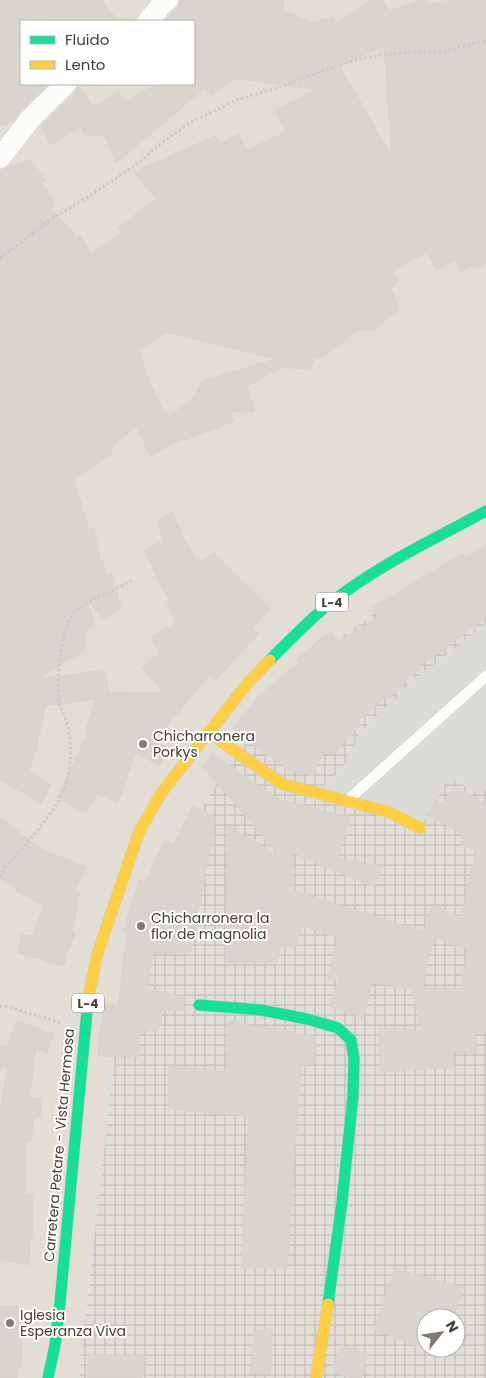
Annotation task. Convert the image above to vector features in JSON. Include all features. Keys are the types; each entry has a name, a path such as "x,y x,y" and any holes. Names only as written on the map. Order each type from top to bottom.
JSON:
{"main road":[{"name":"Carretera Petare - Vista Hermosa","path":"48,1378 55,1344 60,1303 84,1029 97,955 139,832 162,792 247,684 328,605 392,562 486,511"},
{"path":"208,732 282,784 389,812 420,828"},
{"path":"199,1005 226,1005 316,1021 340,1028 353,1043 355,1067 349,1135 337,1242 316,1378"}],"street":[{"path":"149,20 163,3 168,0"},
{"path":"0,158 31,118 65,85"}],"lane":[{"path":"348,800 486,676"}],"path":[{"path":"0,258 51,218 88,197 140,162 156,147 188,124 236,100 284,86 335,66 364,58 381,54 422,51 438,53 486,40"},
{"path":"0,877 5,867 12,861 47,817 66,784 70,748 68,727 59,701 60,663 61,649 72,615 89,602 124,586 133,579"},
{"path":"0,1006 84,1029"}],"shaded area":[{"path":"0,0 486,0 486,546 279,696 212,791 156,891 116,1041 79,1378 0,1378"},
{"path":"486,546 486,1378 79,1378 116,1041 156,891 212,791 279,696 319,653 383,607"},
{"path":"486,623 486,789 481,795 449,777 420,828 317,793 341,769 361,731 411,682"}],"building":[{"path":"0,0 102,0 117,20 20,20 20,85 47,85 22,109 12,122 0,125"},
{"path":"180,0 283,0 283,10 312,23 334,17 336,24 370,0 383,0 390,11 421,0 426,0 428,5 450,0 486,0 486,263 474,269 471,266 461,272 455,259 437,270 427,253 407,262 394,273 398,281 391,287 399,309 374,330 358,330 322,358 314,358 310,370 283,367 247,386 255,412 231,412 234,421 185,440 184,438 150,456 137,427 113,444 110,456 100,460 74,481 89,529 94,528 100,562 103,561 106,574 112,574 121,607 103,619 88,601 94,625 84,632 85,650 37,679 104,670 110,695 114,692 164,693 142,667 159,653 151,637 176,623 167,601 169,601 145,550 163,541 157,521 172,512 180,531 198,563 214,553 270,608 253,628 259,634 215,680 210,674 155,740 169,748 159,766 136,752 118,803 97,794 86,813 57,797 88,733 85,733 96,699 45,706 37,746 29,772 51,785 41,803 0,780 0,171 30,159 45,180 41,183 55,203 51,208 77,238 80,236 91,254 121,234 118,228 156,199 134,172 215,136 220,145 238,133 247,150 286,132 275,110 317,90 236,78 211,95 205,88 116,163 105,135 86,136 81,127 51,145 41,126 75,93 78,85 93,107 118,92 125,101 155,85 195,85 195,20 165,20 179,6","holes":["384,46 392,158 340,66","165,332 276,359 202,381 191,401 168,417 166,412 164,413 150,384 139,350"]},
{"path":"486,544 486,617 447,648 418,666 420,669 401,683 403,686 389,699 386,695 358,722 360,725 332,755 325,750 312,776 289,770 233,728 259,696 299,662 296,660 330,631 338,641 378,618 372,607 444,564 463,554 465,558"},
{"path":"212,754 278,799 350,818 337,859 382,866 374,887 293,853 292,890 423,932 433,905 461,918 476,850 462,845 461,833 428,815 436,800 443,804 455,786 486,804 486,1032 476,1032 477,1052 454,1053 453,1068 381,1071 378,1028 423,1031 411,988 372,982 364,1018 329,1006 339,980 328,978 338,938 302,925 297,947 280,945 277,962 225,962 228,826 281,857 203,767","holes":["434,937 467,949 461,989 423,988"]},
{"path":"193,805 216,818 190,952 153,953 146,989 186,997 183,1004 185,1011 162,1010 158,1031 140,1030 138,1057 98,1056 103,1005 118,1006 127,934 123,932 139,880 146,882 164,840 173,845"},
{"path":"0,817 42,850 87,867 75,889 80,892 72,931 76,933 68,950 64,966 18,953 22,934 33,936 43,905 16,891 17,889 0,878"},
{"path":"17,1021 53,1034 47,1053 36,1049 30,1097 41,1098 41,1118 34,1117 31,1141 26,1141 26,1194 33,1194 32,1239 28,1265 0,1259 0,1112 8,1068 0,1068 0,1045 8,1047"},
{"path":"228,1022 274,1028 315,1037 314,1064 301,1064 287,1268 241,1267 249,1116 169,1109 169,1066 227,1072"},
{"path":"395,1269 464,1287 457,1308 416,1308 416,1345 374,1330"},
{"path":"0,1305 18,1307 23,1352 17,1378 0,1378"},
{"path":"272,1329 270,1374 250,1373 255,1330"},
{"path":"342,1345 368,1355 361,1378 352,1378 333,1373"},
{"path":"89,1354 145,1356 142,1378 87,1378"}],"traffic: fast":[{"path":"270,660 313,618 346,591 405,554 486,511"},
{"path":"48,1378 55,1345 60,1303 88,1000"},
{"path":"199,1005 261,1010 307,1019 338,1028 351,1040 354,1059 353,1096 342,1202 328,1304"}],"traffic: slow":[{"path":"88,1000 97,955 139,832 162,792 247,684 270,660"},
{"path":"208,732 282,784 389,812 420,828"},
{"path":"316,1378 328,1304"}],"place":[{"name":"Chicharronera Porkys","path":"143,744"},
{"name":"Chicharronera la flor de magnolia","path":"141,926"},
{"name":"Iglesia Esperanza Viva","path":"10,1323"}]}
